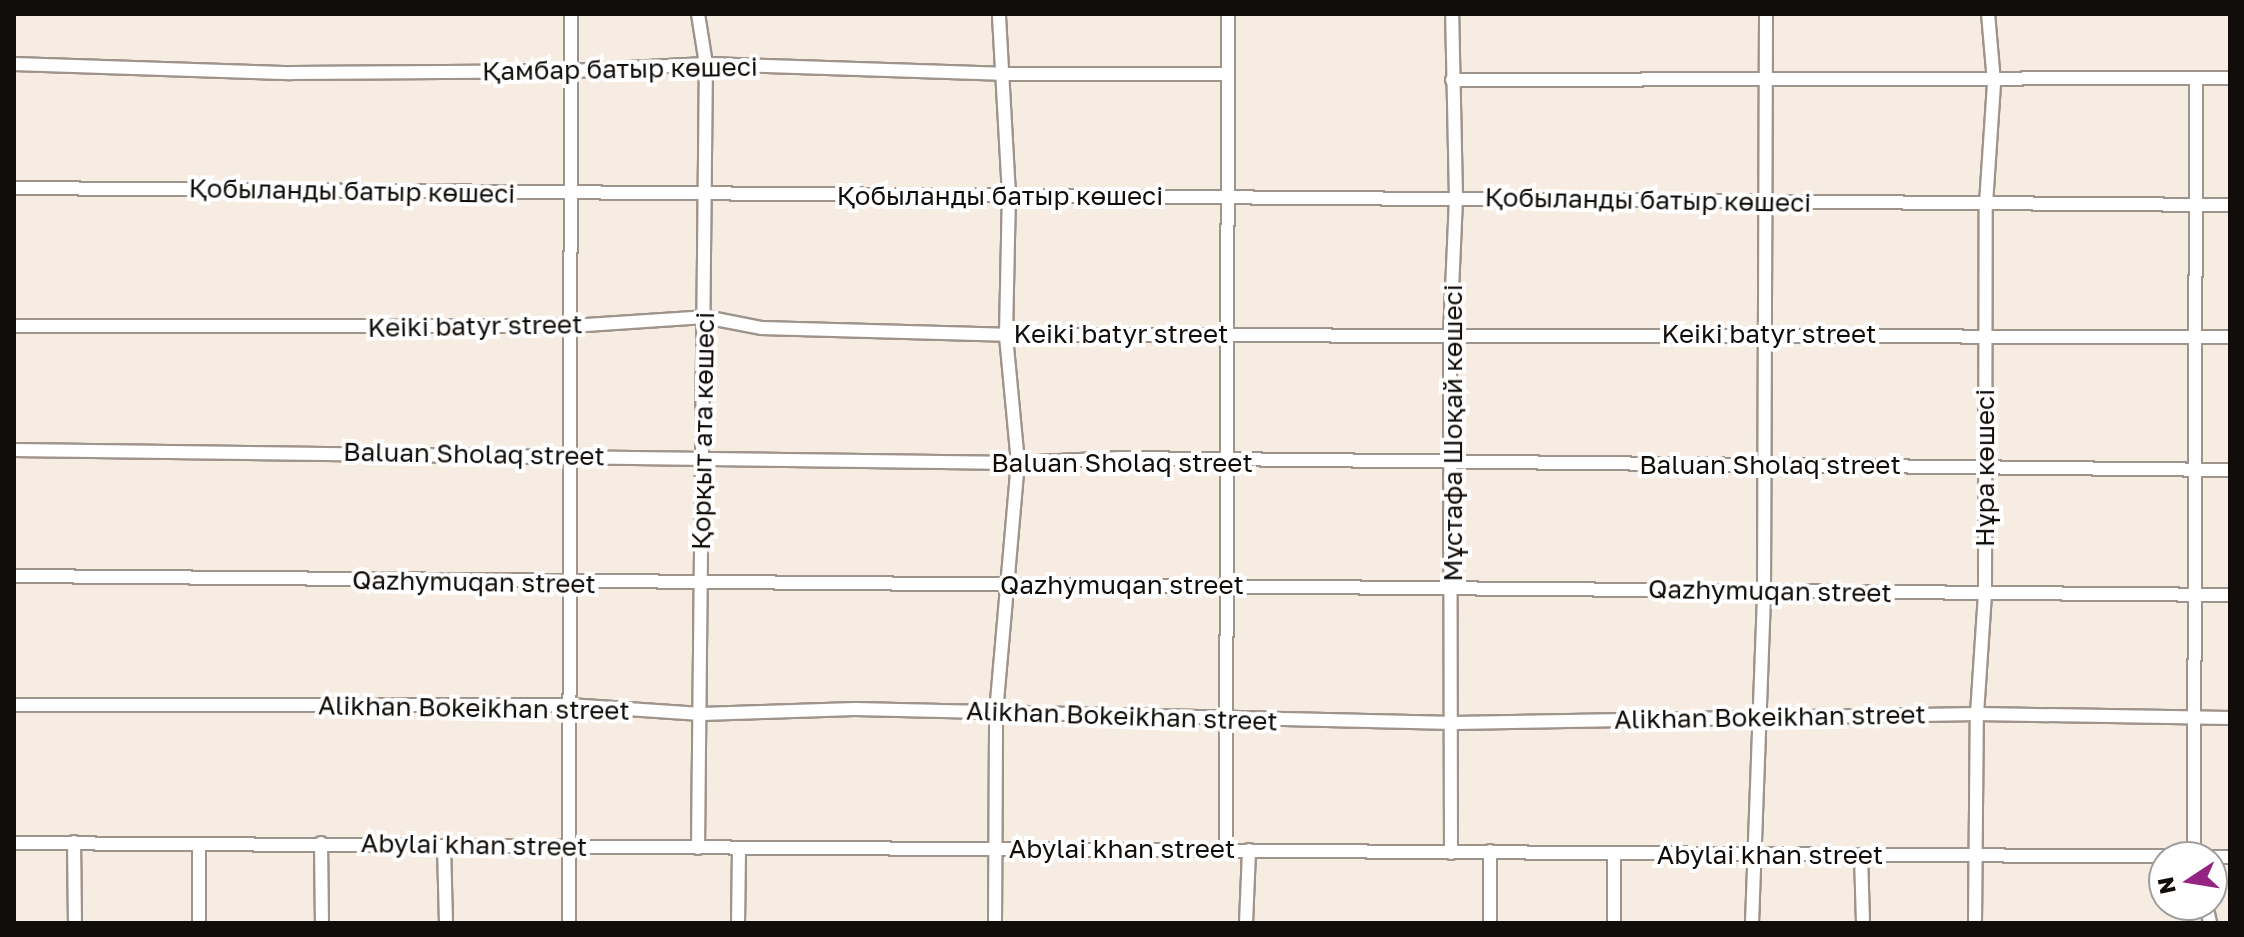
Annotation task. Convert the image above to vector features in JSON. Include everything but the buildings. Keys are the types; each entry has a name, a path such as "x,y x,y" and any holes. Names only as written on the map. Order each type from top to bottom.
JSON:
{"street":[{"path":"569,923 568,583 574,194 571,14"},
{"name":"Қорқыт ата көшесі","path":"698,14 706,64 701,195 705,317 698,848"},
{"path":"995,923 999,848 996,713 1018,463 1006,335 1009,195 999,14"},
{"path":"1226,849 1226,334 1231,198 1226,74 1228,14"},
{"name":"Мұстафа Шоқай көшесі","path":"1451,853 1454,589 1450,336 1456,198 1452,14"},
{"path":"1752,923 1764,590 1761,466 1769,77 1766,14"},
{"name":"Нұра көшесі","path":"1975,923 1977,714 1985,594 1986,204 1994,82 1988,14"},
{"name":"Қамбар батыр көшесі","path":"14,64 291,73 571,71 706,64 1001,74 1226,74"},
{"path":"1452,80 1769,77 1994,82 2230,78"},
{"path":"2194,841 2199,595 2194,468 2196,78"},
{"name":"Қобыланды батыр көшесі","path":"14,188 2230,205"},
{"name":"Keiki batyr street","path":"14,326 571,326 705,317 761,328 1006,335 1766,333 2230,337"},
{"name":"Baluan Sholaq street","path":"14,450 1018,463 1121,458 1226,463 1984,465 2230,470"},
{"name":"Qazhymuqan street","path":"14,576 2230,595"},
{"name":"Alikhan Bokeikhan street","path":"14,705 569,705 701,714 855,709 1454,723 1977,714 2230,718"},
{"path":"74,842 75,923"},
{"name":"Abylai khan street","path":"14,843 1226,849 1614,855 2148,856"},
{"path":"321,843 322,923"},
{"path":"199,844 199,923"},
{"path":"444,846 446,923"},
{"path":"738,923 739,848"},
{"path":"1246,923 1249,850"},
{"path":"1490,851 1490,923"},
{"path":"1614,855 1614,923"},
{"path":"1861,855 1863,923"}]}
